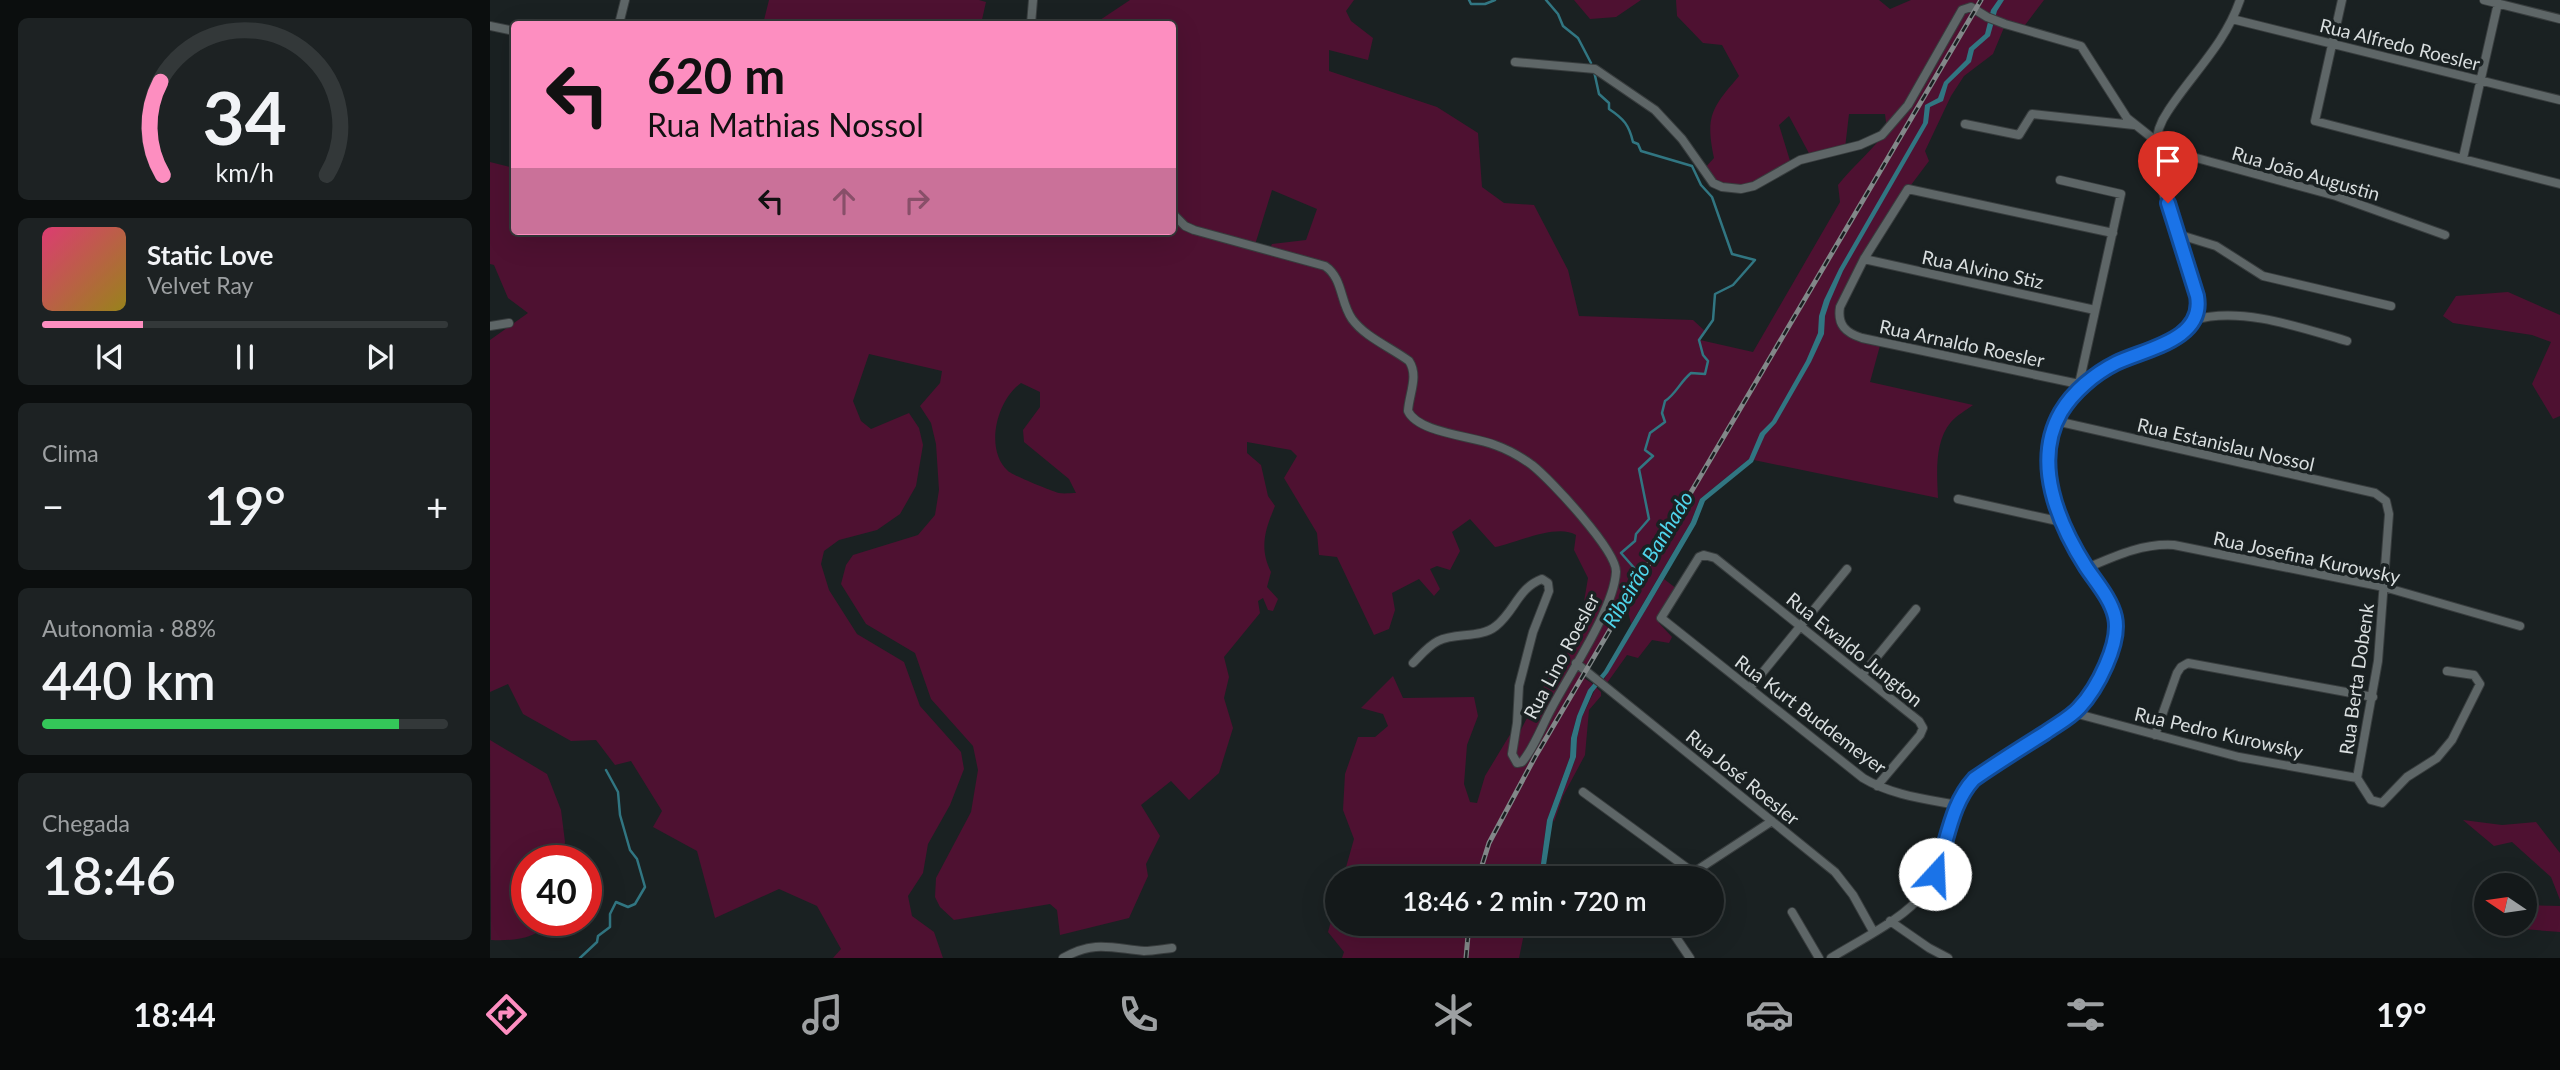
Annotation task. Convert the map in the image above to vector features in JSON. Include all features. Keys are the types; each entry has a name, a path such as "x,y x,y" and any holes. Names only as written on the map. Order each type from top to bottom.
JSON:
{"street":[{"path":"621,21 625,0"},
{"path":"1031,21 1033,0"},
{"path":"1831,958 1911,908 1929,885 1945,848 1957,805 1974,779 2074,713 2100,678 2116,634 2113,609 2062,522 2049,480 2049,450 2056,421 2081,385 2116,363 2182,334 2194,320 2198,308 2197,296 2159,172 2156,144 2168,111 2208,59 2240,0"},
{"path":"2342,0 2315,121 2560,184"},
{"path":"2484,0 2560,19"},
{"path":"2463,158 2498,3"},
{"path":"1516,62 1595,69 1655,110 1682,139 1713,183 1741,189 1754,186 1800,160 1860,145 1882,135 1909,104 1962,10 1972,7 1998,22 2081,46 2134,125"},
{"name":"Rua Alfredo Roesler","path":"2232,19 2560,100"},
{"path":"490,26 511,30"},
{"path":"1965,124 2019,135 2032,114 2134,125"},
{"name":"Rua João Augustin","path":"2134,125 2156,144 2336,197 2445,235"},
{"path":"2060,180 2121,194 2081,385"},
{"path":"1864,259 1908,189 2113,233"},
{"name":"Rua Lino Roesler","path":"1176,217 1185,226 1195,230 1325,266 1331,270 1353,321 1367,334 1409,360 1413,367 1415,374 1408,411 1414,420 1492,443 1516,454 1534,467 1566,500 1611,554 1616,571 1608,603 1522,762 1517,763 1512,754 1519,686 1533,632 1549,591 1548,583 1542,579 1522,591 1496,627 1483,633 1439,641 1413,663"},
{"path":"2177,234 2216,246 2263,276 2391,306"},
{"name":"Rua Alvino Stiz","path":"1864,259 2095,310"},
{"name":"Rua Arnaldo Roesler","path":"1864,259 1842,299 1839,315 1843,327 1850,333 1862,338 2081,385"},
{"path":"2194,320 2227,316 2260,320 2298,327 2347,341"},
{"path":"490,326 509,323"},
{"name":"Rua Estanislau Nossol","path":"2056,421 2375,494 2386,501"},
{"path":"1958,499 2062,522"},
{"name":"Rua Berta Dobenk","path":"2357,778 2380,648 2389,514 2386,501"},
{"name":"Rua Josefina Kurowsky","path":"2087,568 2132,550 2174,545 2384,587 2520,626"},
{"name":"Rua Kurt Buddemeyer","path":"1704,555 1699,557 1661,618 1863,778 1877,786 1904,794 1957,805"},
{"name":"Rua Ewaldo Jungton","path":"1704,555 1715,558 1919,721 1923,727 1920,735 1877,786"},
{"path":"1750,688 1847,569"},
{"path":"1862,676 1916,610"},
{"name":"Rua José Roesler","path":"1576,663 1841,879 1873,931"},
{"path":"2155,735 2177,673 2180,667 2188,663 2373,697"},
{"path":"2357,778 2371,800 2382,803 2407,776 2437,758 2452,740 2480,684 2474,675 2447,671"},
{"name":"Rua Pedro Kurowsky","path":"2074,713 2239,757 2357,778"},
{"path":"1583,792 1684,866"},
{"path":"1704,866 1772,821"},
{"path":"1792,912 1819,958"},
{"path":"1890,921 1948,958"},
{"path":"1675,936 1690,958"},
{"path":"1063,958 1083,948 1096,946 1148,951 1172,948"}],"shaded area":[{"path":"769,0 986,2 982,21 764,21"},
{"path":"1130,0 1354,0 1346,11 1351,21 1373,38 1368,60 1329,50 1329,71 1437,107 1478,133 1482,187 1504,203 1534,205 1568,270 1579,316 1693,320 1706,332 1700,340 1753,352 1840,202 1838,185 1887,130 1885,114 1849,114 1845,148 1811,157 1789,116 1779,125 1791,164 1754,186 1722,187 1703,170 1714,158 1710,132 1713,113 1722,96 1739,76 1722,45 1703,43 1677,16 1676,0 1879,0 1890,9 1911,0 2044,0 2022,29 2005,25 1993,54 1964,76 1951,96 1925,151 1929,161 1908,189 1842,299 1843,327 1881,342 1870,382 1973,405 1951,422 1942,439 1938,458 1938,498 1749,459 1700,499 1691,522 1631,624 1628,611 1635,583 1559,716 1584,678 1593,684 1577,716 1571,738 1570,757 1547,820 1541,866 1346,866 1354,839 1343,810 1345,774 1358,737 1375,737 1388,726 1383,714 1361,708 1393,676 1403,698 1474,697 1478,716 1467,745 1464,784 1470,802 1477,803 1485,776 1517,723 1516,739 1555,665 1573,646 1579,631 1588,578 1574,550 1576,535 1568,532 1548,532 1495,547 1470,519 1452,532 1460,551 1450,570 1437,566 1430,569 1440,589 1434,596 1419,579 1392,593 1395,610 1389,629 1374,635 1337,557 1319,555 1317,533 1284,478 1297,456 1291,450 1247,442 1247,453 1261,465 1268,496 1275,506 1266,531 1264,547 1271,572 1267,587 1278,599 1273,611 1268,610 1263,598 1258,601 1260,613 1224,657 1229,677 1224,698 1233,728 1219,773 1189,800 1171,781 1141,805 1160,836 1146,864 1148,876 1129,918 1060,935 1057,910 1050,904 954,920 940,907 935,897 936,878 971,812 978,770 973,746 931,699 915,653 866,624 841,584 846,565 853,555 918,535 935,515 939,490 936,444 931,423 920,406 940,383 942,371 869,354 853,401 861,421 871,429 909,413 919,428 923,445 916,486 900,514 877,530 839,540 824,551 821,564 829,590 857,634 904,662 920,706 961,752 964,769 950,805 928,844 923,873 908,896 912,916 934,932 943,958 833,958 841,949 817,906 779,889 715,918 697,851 653,827 662,811 631,761 615,765 596,740 571,741 523,714 508,684 490,692 490,340 528,313 508,298 494,265 490,264 490,162 511,167 511,235 1176,235 1176,21 1100,20","holes":["1272,190 1317,209 1306,240 1272,244 1268,252 1254,248","1021,383 1040,392 1040,407 1023,430 1024,442 1069,479 1076,493 1059,493 1033,483 1008,471 1001,462 995,438 996,425 1005,401"]},
{"path":"1574,0 1641,0 1616,17 1590,19"},
{"path":"2508,292 2560,315 2560,416 2553,419 2532,384 2551,342 2532,335 2453,323 2443,316 2456,296"},
{"path":"1664,579 1677,589 1658,617 1659,623 1672,637 1669,643 1652,640 1638,658 1627,655 1607,683 1603,681"},
{"path":"1596,687 1601,696 1589,710 1585,755 1563,796 1554,822 1576,757 1582,717"},
{"path":"490,740 547,774 561,810 565,842 565,845 511,845 511,936 528,936 491,940"},
{"path":"2463,820 2502,825 2536,822 2560,853 2560,900 2551,877 2512,842 2494,846"},
{"path":"2538,905 2560,906 2560,932 2538,930"},
{"path":"1331,936 1524,936 1519,958 1342,958 1344,952"}],"water":[{"path":"1998,0 2004,0 1997,11 1990,36 1974,50 1971,62 1948,84 1943,101 1930,107 1928,123 1843,271 1825,316 1824,334 1776,423 1765,435 1753,462 1705,501 1696,524 1648,606 1608,673 1593,692 1582,717 1576,757 1553,820 1546,866 1541,866 1547,820 1570,757 1571,738 1588,690 1604,671 1691,522 1700,499 1749,459 1760,433 1772,421 1806,361 1818,333 1824,300 1839,269 1923,123 1925,105 1938,98 1944,82 1966,60 1969,48 1985,34 1991,10"}],"waterway":[{"path":"1469,0 1471,4 1485,4 1495,0"},
{"path":"1546,0 1558,14 1563,26 1578,38 1591,63"},
{"name":"Ribeirão Banhado","path":"1594,71 1599,94 1609,103 1609,109 1625,123 1633,142 1638,144 1641,151 1692,166 1701,185 1712,197 1732,254 1755,260 1733,285 1715,294 1713,320 1699,340 1703,355 1708,361 1705,374 1691,373 1687,376 1665,401 1662,413 1665,422 1650,433 1645,450 1653,456 1639,469 1649,519 1636,534 1635,541 1621,553 1636,570"},
{"path":"580,958 597,942 598,936 610,927 610,914 616,902 628,907 635,904 645,887 620,815 618,792 606,770"}],"railway":[{"path":"1482,866 1489,843 1535,757 1981,0"},
{"path":"1466,958 1468,936"}],"route":[{"path":"1935,874 1945,848 1952,817 1968,786 1974,779 2074,713 2094,689 2105,667 2116,634 2115,615 2062,522 2049,480 2049,450 2060,413 2082,387 2116,363 2182,334 2194,320 2198,308 2197,296 2168,203"}]}
